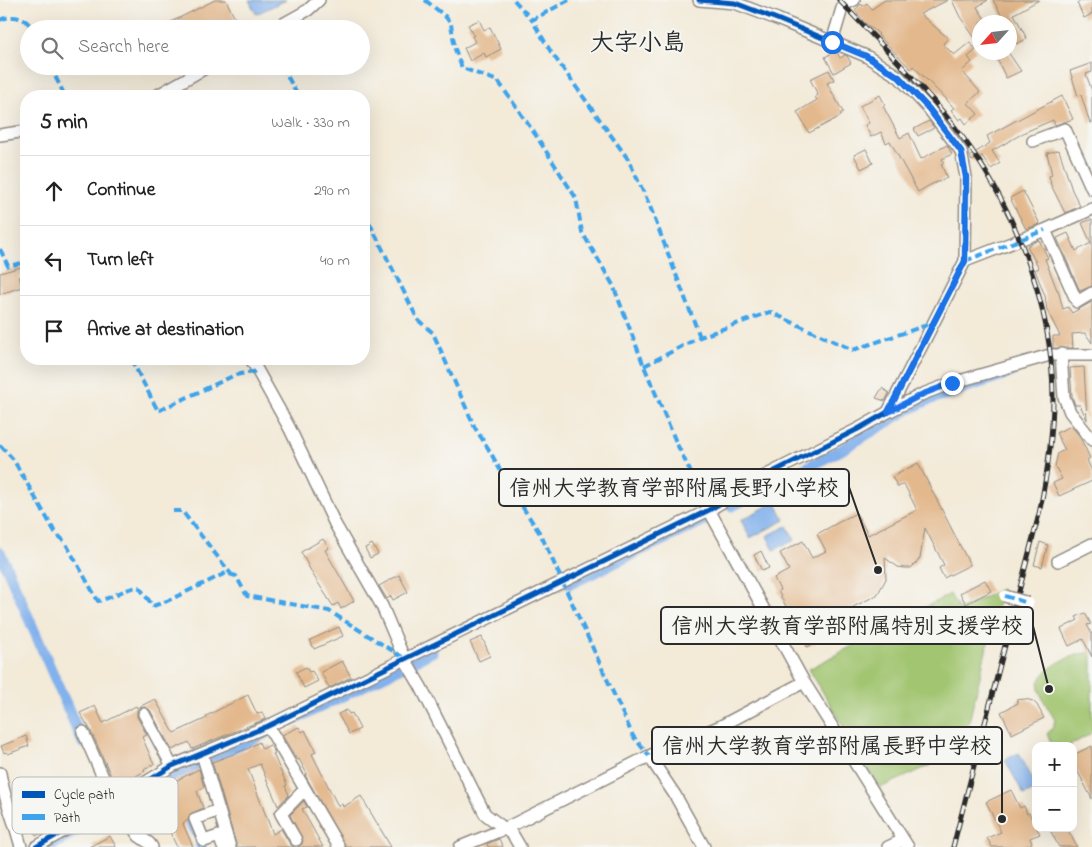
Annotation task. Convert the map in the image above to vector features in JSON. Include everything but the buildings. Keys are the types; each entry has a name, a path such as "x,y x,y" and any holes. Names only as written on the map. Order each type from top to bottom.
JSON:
{"street":[{"path":"290,20 308,10 319,0"},
{"path":"699,0 735,3 866,56 899,77 929,109 961,151 966,177 965,261 888,412"},
{"path":"832,42 843,5 854,0"},
{"path":"167,90 193,75"},
{"path":"1033,141 1065,129 1092,189"},
{"path":"0,136 20,132"},
{"path":"965,261 1045,230 1092,209"},
{"path":"1045,230 1078,302 1092,293"},
{"path":"1061,354 1064,397 1070,412 1092,440"},
{"path":"154,777 172,766 268,726 709,510 765,476 923,394 952,383 1050,355 1092,354"},
{"path":"254,365 290,429 335,524 382,606 405,659 421,687 484,814 513,834 520,847"},
{"path":"709,510 804,682 905,843 888,847"},
{"path":"1058,561 1092,544"},
{"path":"1005,596 1028,603"},
{"path":"460,847 504,829 650,756 721,726 804,682"},
{"path":"144,714 172,766"},
{"path":"268,726 339,847"},
{"path":"83,732 103,777"},
{"path":"202,754 230,847"},
{"path":"650,756 675,795 704,847"},
{"path":"0,773 2,788 12,816"},
{"path":"296,840 281,814 305,789"},
{"path":"219,810 196,819 204,841 219,836 223,847"},
{"path":"18,834 21,847"},
{"path":"36,847 59,834"},
{"path":"138,834 152,847"}],"green space":[{"path":"1001,589 962,751 880,788 809,669 950,594 959,610"},
{"path":"1092,651 1092,733 1076,742 1051,742 1047,734 1053,727 1055,720 1039,689 1041,677 1058,663 1079,654"}],"water":[{"path":"249,0 286,0 256,14"},
{"path":"775,502 785,520 750,538 741,520"},
{"path":"787,526 795,540 774,550 767,536"},
{"path":"1019,753 1032,778 1032,791 1024,795 1005,760"}],"waterway":[{"path":"732,506 841,450 907,410 928,400 1012,372"},
{"path":"570,584 709,518"},
{"path":"0,552 83,743"},
{"path":"411,663 432,652"},
{"path":"293,720 404,666"},
{"path":"209,758 264,734"},
{"path":"169,777 199,763"},
{"path":"181,807 200,837 201,847"},
{"path":"49,847 71,834"}],"railway":[{"path":"839,0 938,106 973,151 992,183 1010,217 1037,288 1046,324 1051,361 1053,398 1051,442 1039,514 953,847"}],"marked path":[{"path":"425,0 445,16 451,24 455,49 462,68 498,81 576,198 582,232 613,285 676,442 709,510"},
{"path":"514,0 532,20"},
{"path":"569,0 532,20 551,52 628,159 649,204 700,337"},
{"path":"0,20 9,17 24,20"},
{"path":"54,75 62,90"},
{"path":"287,75 295,90"},
{"path":"370,224 418,320 433,333 475,428 512,491 541,535 633,736 649,756"},
{"path":"965,261 1045,230"},
{"path":"0,249 8,266 20,263"},
{"path":"644,366 700,337 770,312 853,350 933,323"},
{"path":"134,365 158,411 235,375 258,371"},
{"path":"0,445 13,459 55,532 65,542 98,601 139,587 153,606 226,573 236,576 247,596 329,611 404,658"},
{"path":"173,511 182,511 231,574"},
{"path":"1005,596 1028,603"}],"cycle path":[{"path":"154,777 172,766 268,726 709,510 765,476 888,412 965,261 966,177 961,151 929,109 899,77 866,56 735,3 699,0"},
{"path":"36,847 59,834"}],"place":[{"name":"信州大学教育学部附属長野小学校","path":"878,570"},
{"name":"信州大学教育学部附属特別支援学校","path":"1049,689"},
{"name":"信州大学教育学部附属長野中学校","path":"1002,819"}],"district":[{"name":"大字小島","path":"638,44"}],"route":[{"path":"832,42 866,56 899,77 929,109 961,151 966,177 965,261 888,412 923,394 952,383"}]}
